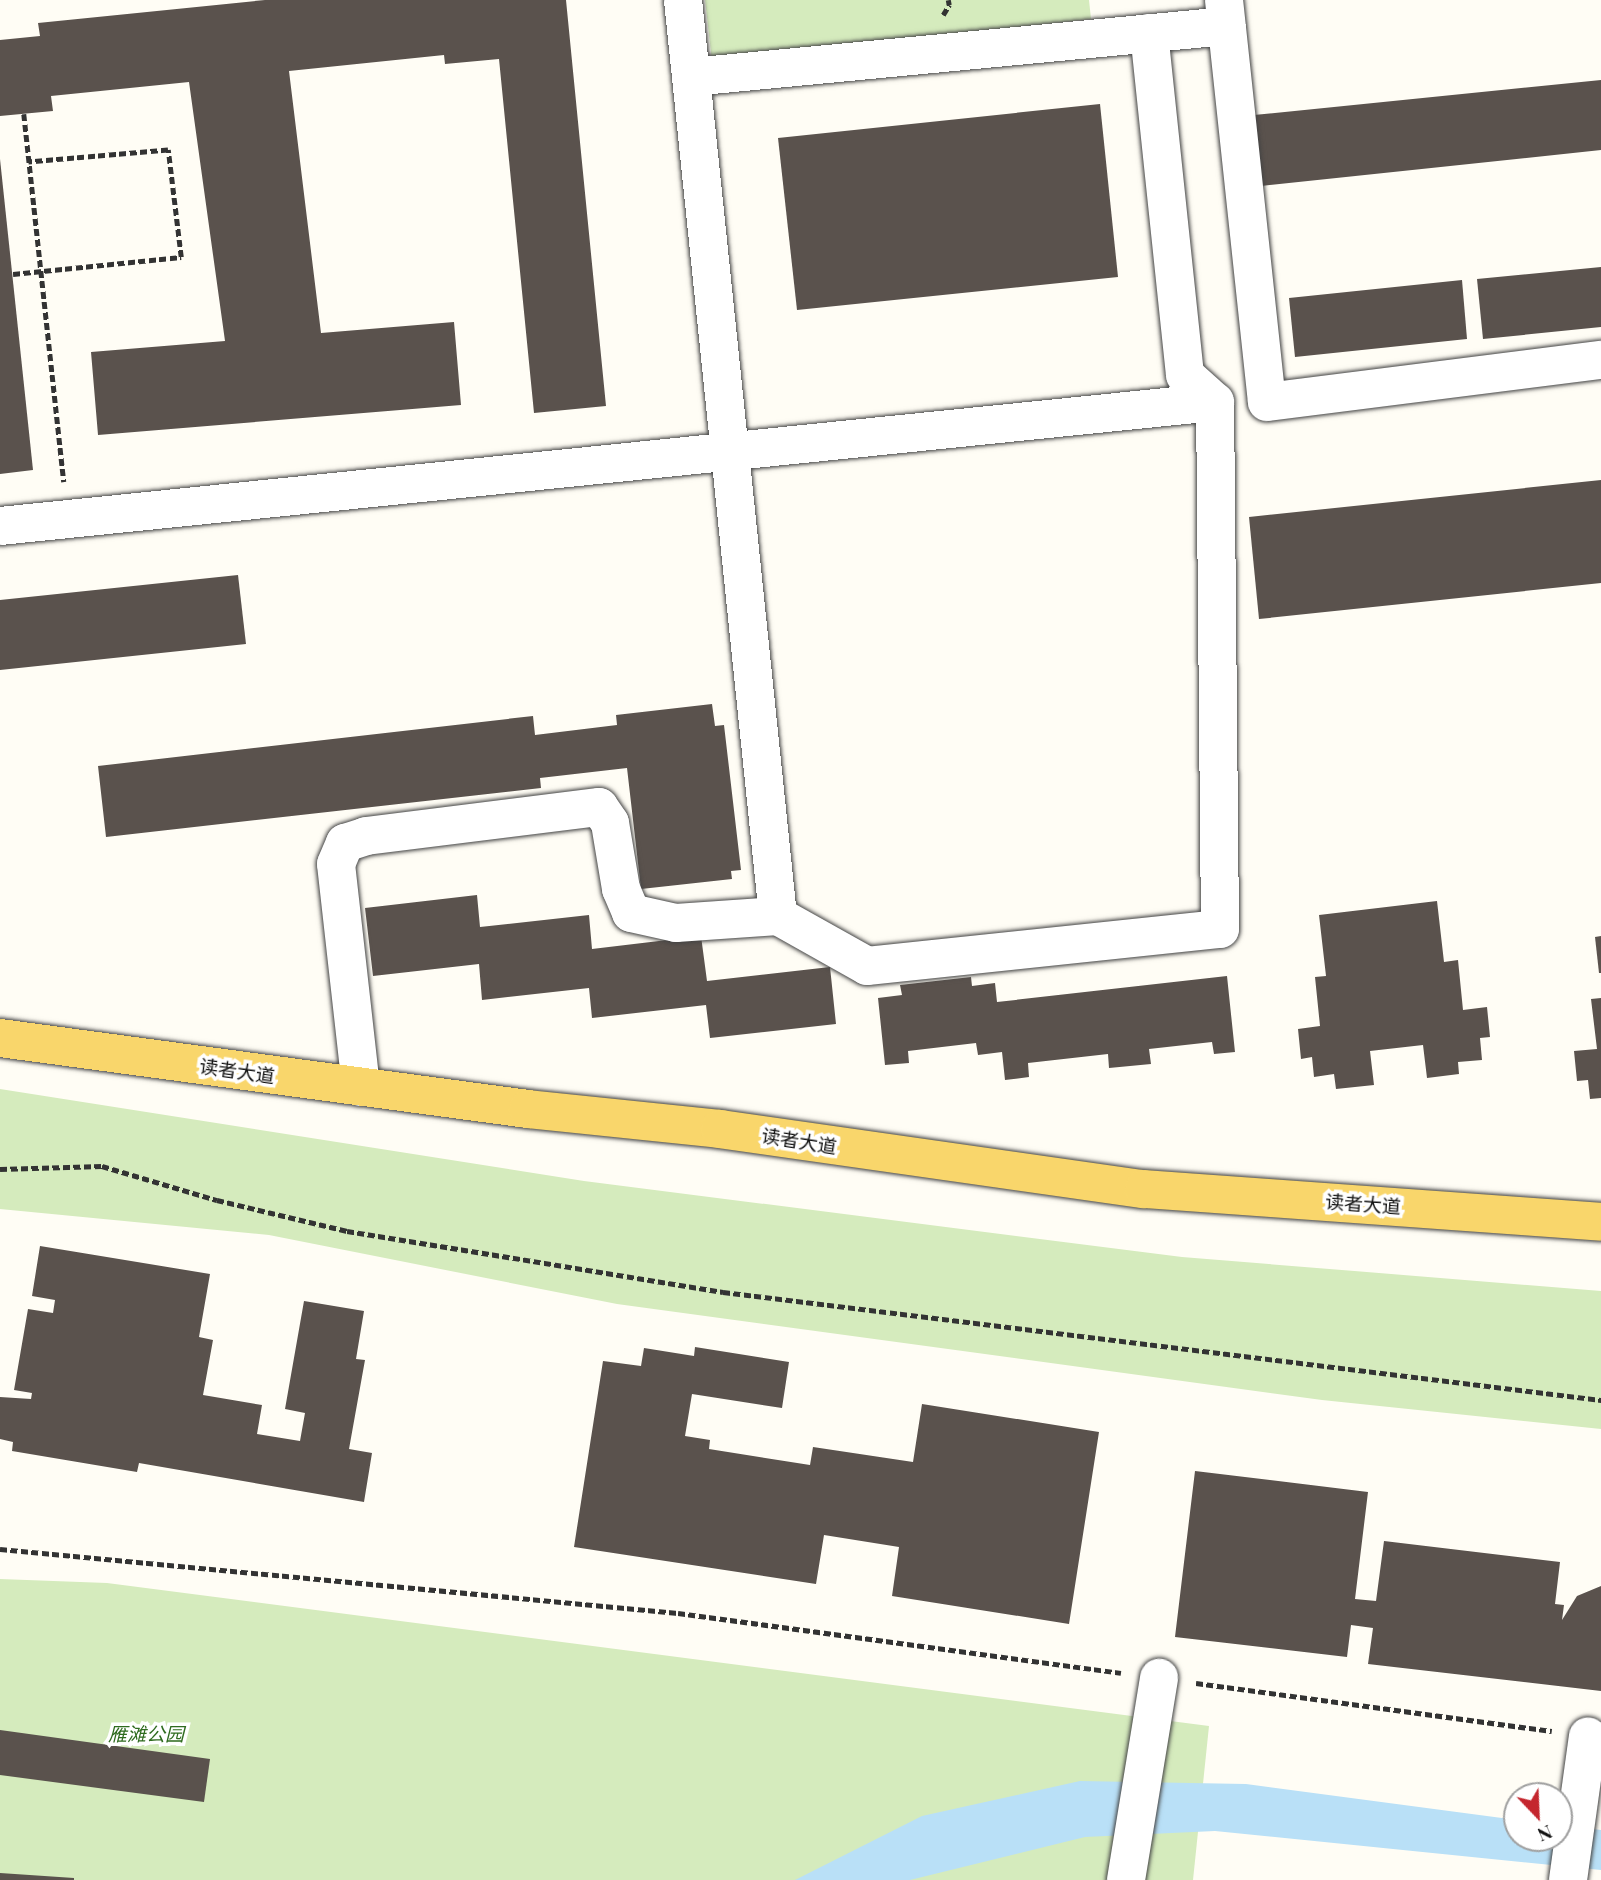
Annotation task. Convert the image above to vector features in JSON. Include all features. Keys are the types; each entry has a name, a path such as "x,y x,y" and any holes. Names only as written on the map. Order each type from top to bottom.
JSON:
{"main road":[{"name":"读者大道","path":"0,1038 528,1110 720,1129 1144,1189 1601,1222"}],"street":[{"path":"683,0 778,916"},
{"path":"691,77 1149,33 1226,13 1267,402 1601,360"},
{"path":"361,1087 336,864 345,843 366,836 599,807 610,823 621,889 631,913 676,923 778,916 867,966 1220,929 1215,402 1185,374 1149,33"},
{"path":"0,526 1215,402"},
{"path":"1126,1880 1159,1678"},
{"path":"1568,1880 1586,1751"}],"path":[{"path":"24,114 68,519"},
{"path":"13,274 181,257 168,150 29,162"},
{"path":"0,1169 102,1166 218,1200 347,1231 723,1292 1601,1400"},
{"path":"0,1549 678,1613 1159,1678 1586,1751"}],"green space":[{"path":"705,0 1089,0 1091,19 712,61"},
{"path":"0,1089 584,1181 1182,1257 1601,1291 1601,1429 1322,1400 617,1304 269,1235 0,1209"},
{"name":"雁滩公园","path":"0,1579 107,1583 1209,1726 1193,1880 0,1880"}],"water":[{"path":"1080,1781 1246,1784 1503,1818 1503,1852 1573,1852 1573,1827 1601,1830 1601,1870 1215,1831 1085,1837 910,1880 795,1880 922,1816"}],"building":[{"path":"265,0 566,0 606,406 534,413 499,59 445,64 444,55 289,71 321,333 454,322 461,405 98,435 91,352 225,341 189,82 51,96 53,111 0,116 0,40 40,36 38,23"},
{"path":"1601,80 1601,150 1261,186 1254,115"},
{"path":"1100,104 1118,277 797,310 778,138"},
{"path":"0,159 33,470 0,474"},
{"path":"1601,267 1601,327 1483,339 1477,279"},
{"path":"1462,280 1467,339 1295,357 1289,298"},
{"path":"1601,480 1601,583 1259,619 1249,517"},
{"path":"238,575 246,644 0,670 0,600"},
{"path":"712,704 715,726 724,725 741,870 731,871 732,879 641,889 627,768 540,778 541,788 106,837 98,766 533,716 535,735 617,725 616,715"},
{"path":"477,895 480,927 589,915 592,949 701,936 707,981 830,967 836,1024 710,1038 706,1005 592,1018 589,988 482,1000 479,964 373,976 365,908"},
{"path":"1437,901 1444,962 1458,960 1463,1010 1487,1007 1490,1037 1480,1038 1482,1060 1458,1062 1459,1074 1427,1078 1423,1045 1370,1051 1374,1085 1336,1089 1334,1074 1314,1077 1312,1057 1301,1059 1298,1029 1320,1026 1315,977 1326,976 1319,915"},
{"path":"1601,936 1601,973 1599,973 1595,937"},
{"path":"1227,976 1235,1052 1214,1054 1212,1042 1149,1049 1151,1064 1109,1068 1108,1054 1028,1063 1029,1077 1005,1080 1002,1052 978,1055 976,1043 908,1051 909,1063 885,1065 878,998 902,995 900,985 971,977 972,986 995,983 997,1002"},
{"path":"1601,998 1601,1098 1590,1099 1588,1080 1577,1081 1574,1051 1597,1049 1591,999"},
{"path":"40,1246 210,1274 199,1337 213,1340 203,1395 262,1405 257,1434 300,1441 305,1413 285,1409 304,1301 364,1311 356,1359 365,1360 349,1449 372,1453 364,1502 139,1463 137,1472 12,1451 13,1442 0,1439 0,1397 31,1399 32,1393 14,1390 28,1309 53,1313 55,1300 32,1296"},
{"path":"695,1347 789,1362 782,1408 692,1394 685,1436 710,1440 709,1449 810,1465 813,1447 913,1462 922,1404 1099,1432 1069,1624 892,1596 899,1547 824,1535 816,1584 574,1547 603,1361 641,1366 644,1348 694,1356"},
{"path":"1195,1471 1368,1492 1355,1599 1376,1601 1384,1541 1560,1562 1555,1604 1564,1605 1562,1620 1577,1596 1601,1586 1601,1691 1368,1664 1373,1628 1351,1625 1347,1657 1175,1637"},
{"path":"0,1730 210,1759 204,1802 0,1775"},
{"path":"0,1873 74,1878 74,1880 0,1880"}]}
